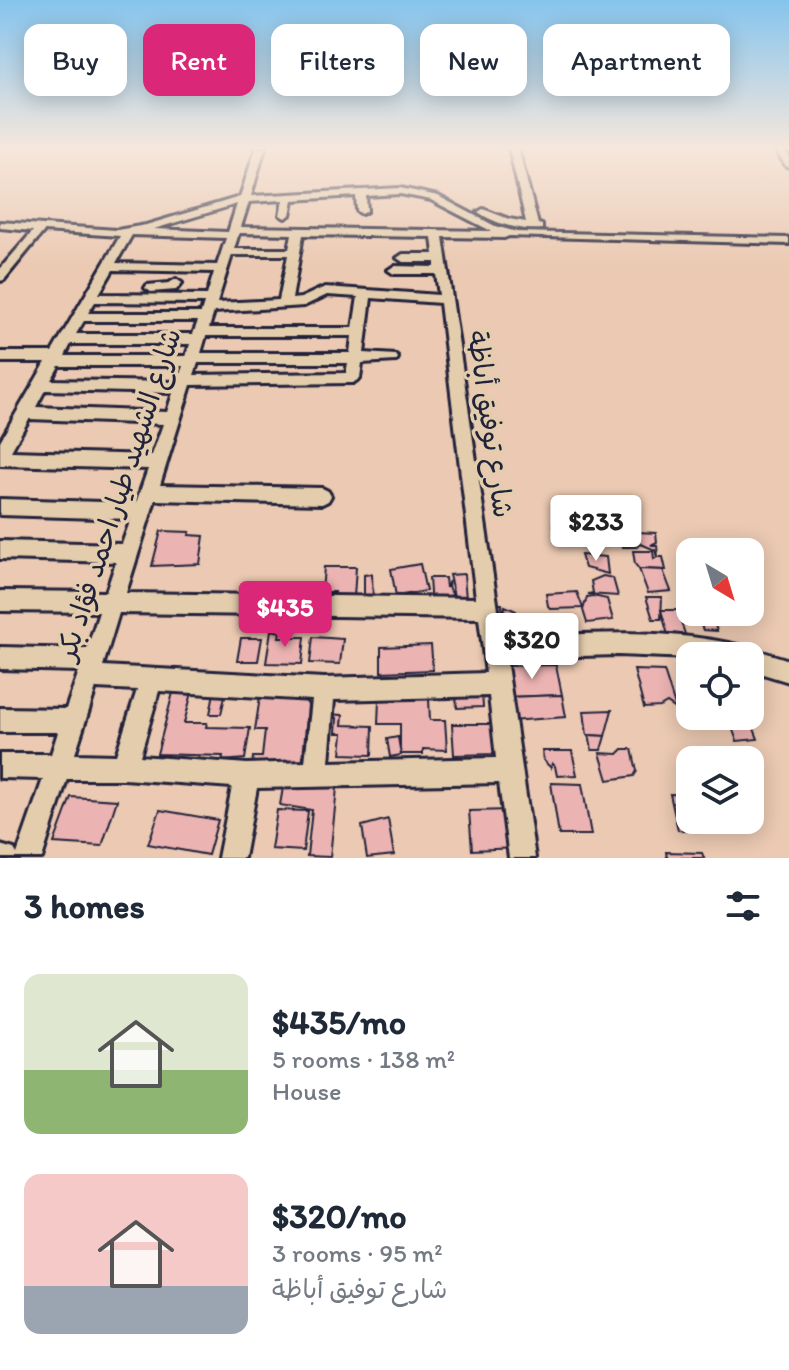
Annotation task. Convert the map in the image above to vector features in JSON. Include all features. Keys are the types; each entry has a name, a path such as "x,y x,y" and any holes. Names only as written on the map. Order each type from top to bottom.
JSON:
{"street":[{"name":"شارع الشهيد طيار احمد فؤاد بكر","path":"29,858 248,188"},
{"path":"0,216 126,224 246,196 381,188"},
{"path":"423,188 440,192 494,218 533,227 766,237 789,241"},
{"path":"523,188 533,227"},
{"path":"158,462 0,457 128,232 246,196 400,191 423,194 509,234"},
{"path":"361,193 362,211"},
{"path":"285,215 289,196"},
{"path":"265,231 269,218"},
{"path":"0,225 128,232 227,249 294,252"},
{"path":"0,277 40,229"},
{"path":"113,260 227,249 265,231 766,237 789,233"},
{"path":"285,304 298,232"},
{"name":"شارع توفيق أباظة","path":"437,235 522,858"},
{"path":"403,258 441,264"},
{"path":"394,270 441,264"},
{"path":"95,293 170,288 176,283"},
{"path":"68,339 307,302 325,291 445,299"},
{"path":"95,293 204,319"},
{"path":"0,357 57,359 187,372 351,379 354,377 354,358 365,294"},
{"path":"81,317 204,319 359,332"},
{"path":"42,385 354,358 391,358"},
{"path":"25,413 172,418"},
{"path":"0,507 322,496"},
{"path":"0,550 128,553"},
{"path":"0,601 488,608"},
{"path":"493,648 599,645 676,647"},
{"path":"0,658 152,678 324,689 500,684"},
{"path":"764,663 789,671"},
{"path":"124,767 152,678"},
{"path":"316,773 324,689"},
{"path":"0,720 74,721"},
{"path":"0,766 124,767 247,776 510,770"},
{"path":"231,858 247,776"}],"building":[{"path":"553,523 583,523 587,539 557,539"},
{"path":"161,531 204,536 200,564 152,566"},
{"path":"619,531 656,533 657,542 651,545 657,545 658,557 663,557 666,570 639,569 633,551 653,551 654,559 657,557 655,550 641,544 623,547"},
{"path":"581,555 606,557 608,574 585,568"},
{"path":"420,564 426,591 396,596 391,569"},
{"path":"324,567 356,567 354,597 334,597 335,592 322,592"},
{"path":"639,569 663,570 671,591 648,593"},
{"path":"372,574 373,601 364,601 364,575"},
{"path":"464,574 466,599 451,601 454,596 449,575"},
{"path":"603,576 613,578 618,596 588,594 593,593 591,581"},
{"path":"429,578 445,578 446,588 449,581 448,587 453,595 447,597 447,606 431,607"},
{"path":"577,592 583,608 551,609 548,606 546,594"},
{"path":"587,597 607,599 613,620 587,623 583,610"},
{"path":"646,597 662,597 661,619 653,619"},
{"path":"490,604 502,604 503,617 505,606 516,611 520,634 494,634"},
{"path":"661,610 676,610 676,626 682,626 685,634 668,635"},
{"path":"701,626 715,626 717,631 703,630"},
{"path":"271,630 280,632 279,637 305,637 302,664 266,663"},
{"path":"313,637 343,639 340,664 310,663"},
{"path":"241,638 262,638 258,661 237,661"},
{"path":"431,645 433,670 381,672 381,647"},
{"path":"556,665 562,695 507,697 502,666"},
{"path":"634,670 664,671 676,709 667,703 660,707 644,708"},
{"path":"175,685 194,685 184,723 250,728 245,759 222,761 223,756 157,754"},
{"path":"215,687 227,687 221,714 210,714"},
{"path":"261,690 299,691 308,705 302,767 252,765 253,757 262,757 265,730 255,730"},
{"path":"482,693 483,707 457,708 456,694"},
{"path":"562,695 566,717 510,721 507,697"},
{"path":"379,699 429,699 430,720 445,720 447,750 423,749 423,754 400,754 400,724 378,724"},
{"path":"612,710 605,736 587,735 584,711"},
{"path":"325,714 343,715 342,725 373,726 372,755 341,754 343,733 336,733 337,718"},
{"path":"452,724 497,724 500,754 454,755"},
{"path":"733,730 754,730 758,739 737,741"},
{"path":"589,735 605,736 601,750 592,750"},
{"path":"398,737 401,755 390,757 387,739"},
{"path":"623,749 632,749 637,771 634,776 608,780 600,753 618,754"},
{"path":"542,751 572,751 577,775 557,776 555,766 552,763 551,768 544,761"},
{"path":"285,776 338,778 330,857 307,856 312,810 280,805"},
{"path":"551,783 582,784 591,835 559,835"},
{"path":"670,794 676,794 676,821"},
{"path":"71,797 117,800 102,846 54,843"},
{"path":"160,810 218,820 208,855 148,844"},
{"path":"277,810 308,811 303,851 271,849"},
{"path":"512,810 517,848 472,850 469,811"},
{"path":"388,819 394,855 367,858 362,826"},
{"path":"666,852 702,853 704,858 667,858"}]}
